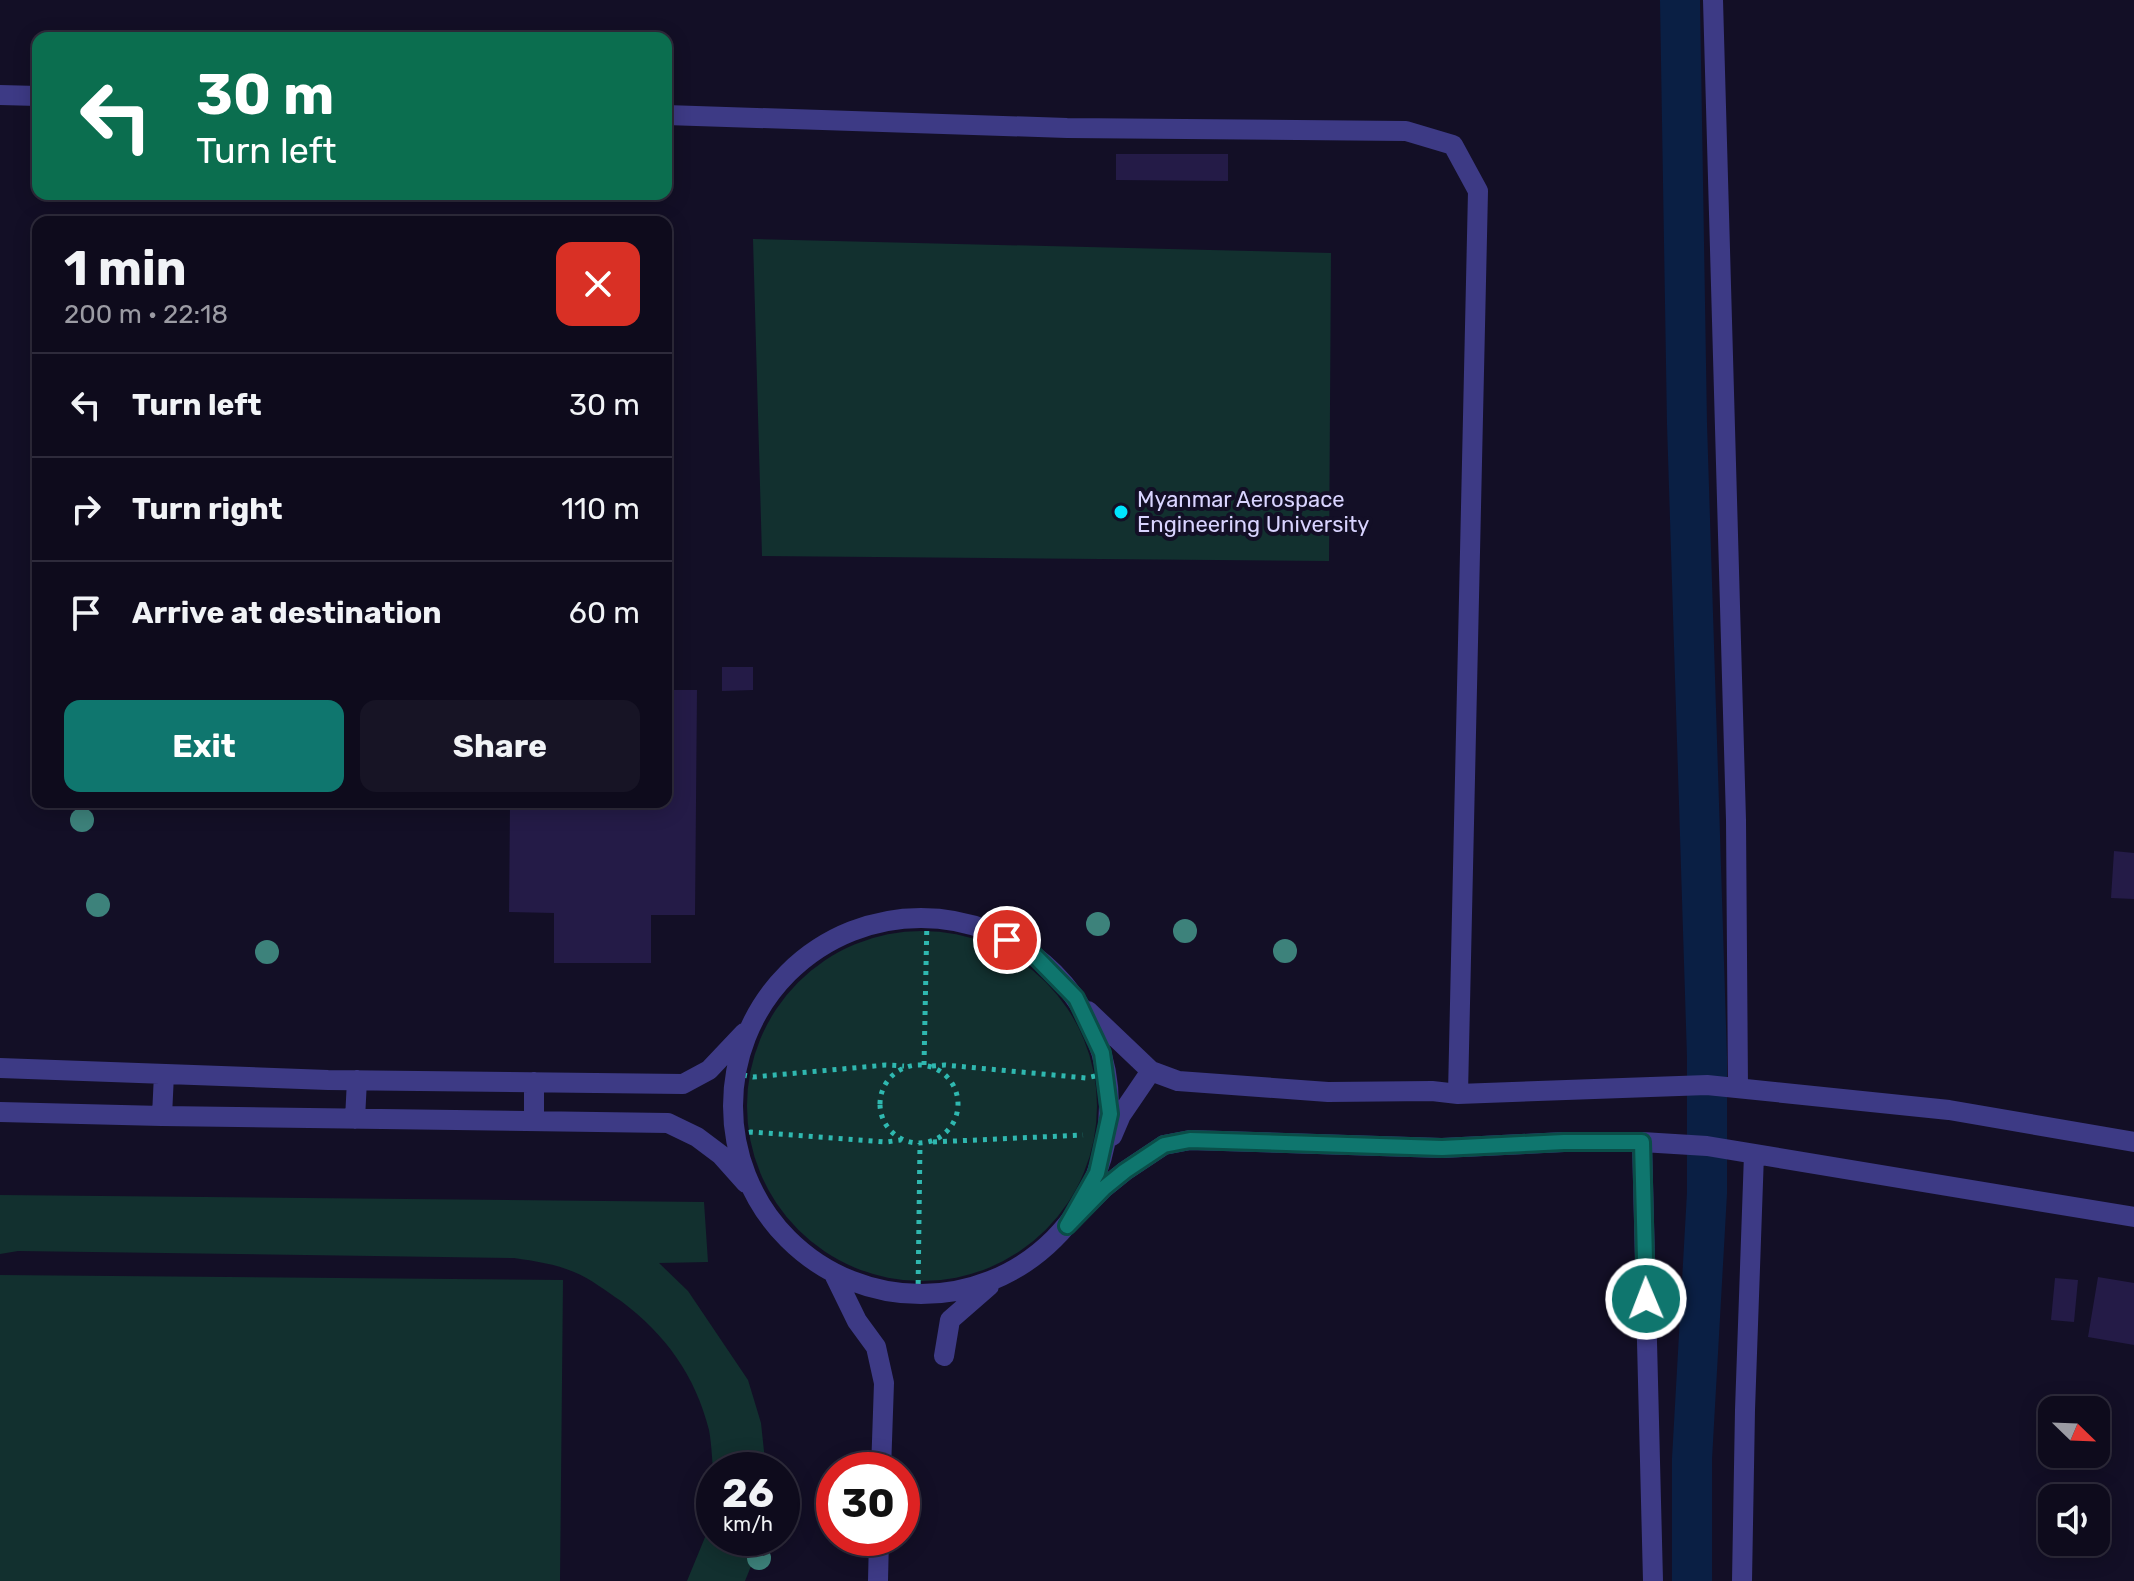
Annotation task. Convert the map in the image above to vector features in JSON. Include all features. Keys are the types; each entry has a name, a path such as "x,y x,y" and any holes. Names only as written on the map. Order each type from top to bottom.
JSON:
{"street":[{"path":"1713,0 1736,820 1738,1088"},
{"path":"0,95 32,96"},
{"path":"672,115 1067,128 1406,131 1453,145 1478,191 1458,1094"},
{"path":"748,1186 732,1124 737,1060 763,1002 807,955 860,927 920,917 981,926 1034,955 1100,1024 1151,1071 1178,1081 1328,1092 1432,1091 1458,1094 1707,1085 1949,1110 2134,1142"},
{"path":"1076,998 1102,1053 1110,1114 1097,1173"},
{"path":"0,1068 357,1080 683,1084 709,1070 753,1024"},
{"path":"1067,1226 1097,1173 1121,1115 1151,1071"},
{"path":"162,1116 164,1074"},
{"path":"355,1119 357,1080"},
{"path":"534,1082 534,1121"},
{"path":"0,1112 668,1123 697,1137 721,1155 748,1186 784,1238 835,1276 896,1294 959,1291 1018,1268 1125,1171 1164,1145 1190,1140 1442,1148 1564,1142 1707,1146 2134,1217"},
{"path":"1642,1142 1653,1581"},
{"path":"1742,1581 1754,1154"},
{"path":"944,1356 950,1320 1002,1275"},
{"path":"835,1276 857,1321 876,1347 884,1383 882,1452"},
{"path":"878,1581 879,1556"}],"path":[{"path":"927,918 927,1065"},
{"path":"736,1074 753,1077 886,1065 945,1065 1086,1078 1105,1074"},
{"path":"927,1065 950,1079 957,1090 958,1103 950,1128 928,1142"},
{"path":"905,1066 885,1082 879,1107 883,1120 902,1140 915,1144 1084,1135 1104,1139"},
{"path":"735,1134 751,1132 886,1142 902,1140"},
{"path":"918,1294 920,1143"}],"green space":[{"path":"753,239 1331,253 1329,561 762,556"},
{"path":"922,931 956,934 989,944 1019,960 1046,982 1068,1009 1084,1039 1094,1072 1097,1106 1094,1140 1084,1173 1068,1203 1046,1230 1019,1252 989,1268 956,1278 922,1281 888,1278 855,1268 825,1252 798,1230 776,1203 760,1173 750,1140 747,1106 750,1072 760,1039 776,1009 798,982 825,960 855,944 888,934"},
{"path":"0,1195 704,1202 708,1262 659,1263 688,1291 748,1380 761,1423 764,1452 711,1452 709,1430 696,1391 665,1342 621,1301 586,1278 545,1263 514,1258 18,1251 0,1254"},
{"path":"0,1275 563,1280 560,1581 0,1581"},
{"path":"697,1556 755,1556 745,1581 687,1581"}],"building":[{"path":"1116,154 1228,154 1228,181 1116,180"},
{"path":"722,667 753,667 753,690 722,691"},
{"path":"672,690 697,690 695,915 651,915 651,963 554,963 554,913 509,912 510,808 672,808"},
{"path":"2114,851 2134,853 2134,899 2111,898"},
{"path":"2098,1277 2134,1283 2134,1345 2088,1337"},
{"path":"2055,1278 2078,1280 2074,1322 2051,1320"}],"waterway":[{"path":"1680,0 1687,424 1707,1057 1707,1193 1692,1459 1692,1581"}],"place":[{"name":"Myanmar Aerospace Engineering University","path":"1121,512"}],"route":[{"path":"1007,940 1034,955 1076,998 1102,1053 1110,1114 1097,1173 1067,1226 1125,1171 1164,1145 1190,1140 1442,1148 1642,1142 1646,1299"}]}
